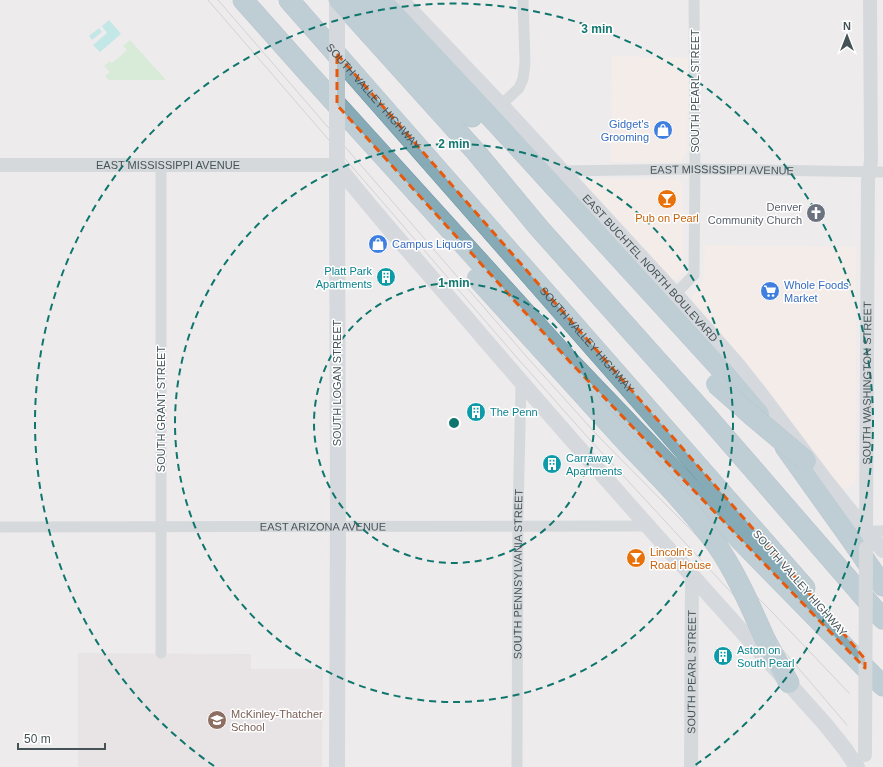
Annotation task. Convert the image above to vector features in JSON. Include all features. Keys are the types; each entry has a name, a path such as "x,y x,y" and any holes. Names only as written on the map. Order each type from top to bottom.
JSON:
{"highway":[{"path":"243,0 571,363 742,542 883,686"},
{"name":"SOUTH VALLEY HIGHWAY","path":"289,0 799,581 883,680"},
{"path":"338,0 476,152 539,228 706,415 883,619"},
{"path":"359,0 386,30 490,136 716,384 806,461 825,480"},
{"path":"381,0 498,125 742,393 788,452 883,586"},
{"path":"307,72 477,278 624,440 689,509 704,528 730,566 766,641 789,683"}],"main road":[{"name":"SOUTH LOGAN STREET","path":"337,767 338,0"},
{"name":"EAST BUCHTEL NORTH BOULEVARD","path":"401,0 562,171 735,362 825,480 883,550"},
{"path":"337,161 362,198 521,382 647,526 789,683 845,749 862,763"}],"street":[{"path":"501,105 519,88 523,79 525,63 523,0"},
{"name":"SOUTH PEARL STREET","path":"675,294 694,275 694,0"},
{"name":"SOUTH WASHINGTON STREET","path":"862,763 866,548 868,180 871,161 870,0"},
{"name":"EAST MISSISSIPPI AVENUE","path":"0,165 161,165 337,161"},
{"name":"SOUTH GRANT STREET","path":"161,165 161,653"},
{"name":"EAST MISSISSIPPI AVENUE","path":"562,171 695,169 883,172"},
{"name":"SOUTH PENNSYLVANIA STREET","path":"517,767 518,526 521,382"},
{"name":"EAST ARIZONA AVENUE","path":"0,527 647,526"},
{"path":"866,530 883,531"},
{"name":"SOUTH PEARL STREET","path":"691,767 692,576"}],"highlighted area":[{"path":"337,54 804,587 865,659 865,668 571,363 337,105"}],"shaded area":[{"path":"612,56 688,58 687,152 681,162 611,162"},
{"path":"593,179 675,179 681,181 683,184 683,272 680,277 676,280 668,278 586,187 586,183"},
{"path":"705,245 856,247 857,473 855,481 850,487 844,489 840,488 693,304 692,297 702,282"},
{"path":"78,653 251,654 251,669 323,669 322,767 78,767"}],"green space":[{"path":"130,40 166,80 109,80 105,76 110,72 104,66 110,61 112,63 127,50 123,46"}],"water":[{"path":"109,20 121,34 100,52 93,45 107,33 102,26"},
{"path":"99,28 102,32 92,40 89,36"}],"tram line":[{"path":"208,0 519,360 591,441 764,628 847,725"},
{"path":"218,0 526,356 597,435 771,611 849,693"}],"place":[{"name":"Gidget's Grooming","path":"663,130"},
{"name":"Pub on Pearl","path":"667,199"},
{"name":"Denver Community Church","path":"816,213"},
{"name":"Campus Liquors","path":"378,244"},
{"name":"Platt Park Apartments","path":"386,277"},
{"name":"Whole Foods Market","path":"770,291"},
{"name":"The Penn","path":"476,412"},
{"name":"Carraway Apartments","path":"552,464"},
{"name":"Lincoln's Road House","path":"636,558"},
{"name":"Aston on South Pearl","path":"723,656"},
{"name":"McKinley-Thatcher School","path":"217,720"}]}
